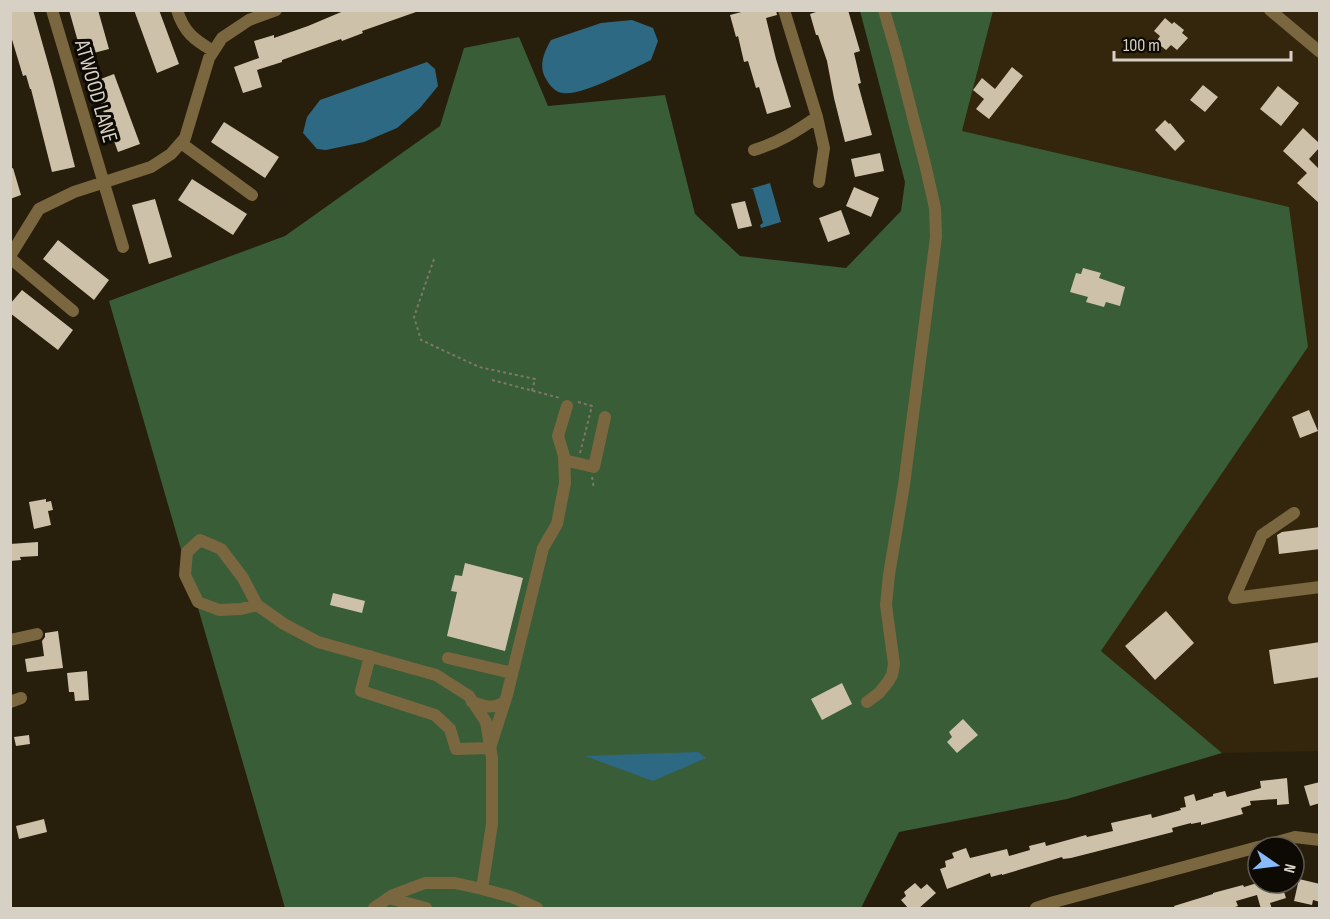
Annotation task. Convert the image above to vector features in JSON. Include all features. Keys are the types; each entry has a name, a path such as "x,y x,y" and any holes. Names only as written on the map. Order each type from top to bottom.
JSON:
{"street":[{"name":"ATWOOD LANE","path":"52,10 123,248"},
{"path":"177,10 180,20 193,39 213,51"},
{"path":"73,311 10,257 39,209 74,192 151,167 171,154 185,138 209,58 222,38 249,20 276,10"},
{"path":"784,10 817,117 824,148 819,182"},
{"path":"867,702 879,693 888,681 894,664 886,605 936,237 935,208 925,164 884,10"},
{"path":"1270,10 1320,52"},
{"path":"754,150 770,146 817,117"},
{"path":"181,143 252,195"},
{"path":"490,748 505,702 543,548 557,524 565,483 564,456 558,436 567,406"},
{"path":"564,460 594,466 605,417"},
{"path":"1294,513 1262,535 1234,598 1320,587"},
{"path":"257,605 241,609 219,610 198,602 185,575 187,552 200,540 221,549 243,578 257,605 284,624 318,642 436,675 469,696 486,722 492,758 492,824 482,889"},
{"path":"10,640 37,633"},
{"path":"370,656 361,691 435,715 450,729 456,749 490,748"},
{"path":"448,658 512,673"},
{"path":"472,702 495,707 505,702"},
{"path":"1036,909 1246,850"},
{"path":"374,909 393,895 425,883 455,883 512,897 537,909"},
{"path":"388,898 426,909"}],"path":[{"path":"434,259 414,317 421,340 479,367 535,379 532,390"}],"shaded area":[{"path":"993,11 1319,11 1319,751 1222,753 1101,651 1308,347 962,131"}],"green space":[{"path":"860,11 993,11 962,131 1289,207 1308,347 1101,651 1222,753 1067,799 899,832 861,908 285,908 109,301 285,236 440,126 464,48 519,37 548,106 665,95 695,214 740,256 846,268 901,211 905,182"}],"water":[{"path":"632,20 653,28 658,41 651,60 607,81 571,93 555,90 549,84 542,64 551,40 601,23"},
{"path":"427,62 435,69 438,86 420,108 397,128 364,142 326,150 317,149 303,133 307,117 320,100"},
{"path":"770,183 781,222 761,228 760,225 763,223 753,189 750,189"},
{"path":"698,752 706,758 653,781 585,756"}],"building":[{"path":"10,10 33,10 75,167 52,172 31,89 26,75 23,76 10,33"},
{"path":"69,10 98,10 109,49 82,56"},
{"path":"134,10 159,10 179,64 157,73"},
{"path":"346,10 416,10 416,12 362,31 363,33 342,41 341,39 257,70 262,87 243,93 234,67 259,58 254,41 274,35 274,38"},
{"path":"749,10 776,10 777,15 766,18 791,107 767,114 748,61 744,62 730,15"},
{"path":"822,10 848,10 860,51 854,53 861,83 858,84 872,135 845,142 827,61 810,14"},
{"path":"1165,18 1184,30 1182,33 1188,38 1177,50 1171,45 1166,50 1156,42 1160,36 1154,31"},
{"path":"1012,67 1023,76 989,119 976,109 984,99 973,90 982,78 995,89"},
{"path":"114,74 140,144 118,152 93,82"},
{"path":"1203,85 1218,97 1205,112 1190,100"},
{"path":"1278,86 1299,103 1281,126 1260,109"},
{"path":"1165,120 1185,141 1175,151 1155,130"},
{"path":"224,122 279,157 265,178 211,142"},
{"path":"1303,128 1320,144 1309,159 1320,170 1320,204 1297,183 1307,173 1283,151"},
{"path":"880,153 884,171 855,177 851,159"},
{"path":"13,168 21,195 10,199 10,169"},
{"path":"192,179 247,214 233,235 178,200"},
{"path":"854,187 879,198 871,217 846,206"},
{"path":"155,199 172,257 149,264 132,205"},
{"path":"745,201 752,226 738,229 731,204"},
{"path":"841,210 850,234 828,242 819,218"},
{"path":"58,240 109,280 94,300 43,259"},
{"path":"1083,268 1101,273 1099,278 1125,287 1120,306 1106,302 1104,307 1086,302 1088,297 1070,292 1076,273 1081,274"},
{"path":"22,290 73,330 58,350 10,313 10,304"},
{"path":"1309,410 1318,431 1300,438 1292,417"},
{"path":"46,499 46,502 51,501 53,510 48,511 51,525 34,529 29,502"},
{"path":"1320,527 1320,549 1279,554 1277,535 1282,532"},
{"path":"38,542 38,556 20,557 21,560 10,561 10,544"},
{"path":"465,563 523,578 505,651 447,636 457,592 451,591 455,575 462,576"},
{"path":"333,593 365,601 362,613 330,605"},
{"path":"1166,611 1194,643 1155,680 1125,646"},
{"path":"58,631 63,668 27,672 25,659 44,656 42,641 45,633"},
{"path":"1320,642 1320,677 1274,684 1269,650"},
{"path":"87,671 89,700 75,701 74,692 69,692 67,673"},
{"path":"842,683 852,704 822,720 811,699"},
{"path":"963,719 978,735 957,753 947,742 952,737 949,732"},
{"path":"29,735 30,744 16,746 14,737"},
{"path":"1287,778 1289,804 1277,805 1277,799 1250,801 1251,805 1241,808 1243,814 1201,825 1201,822 1191,823 1172,828 1173,832 1071,858 1063,859 1062,857 1002,875 991,877 990,873 947,889 940,869 946,867 945,861 954,858 952,853 966,848 970,858 1007,849 1009,856 1030,850 1029,846 1045,842 1046,846 1086,835 1087,837 1113,831 1111,823 1151,814 1152,818 1181,810 1180,808 1186,807 1184,797 1194,794 1196,801 1225,791 1227,797 1261,788 1260,781"},
{"path":"1320,782 1320,803 1310,806 1304,786"},
{"path":"44,819 47,832 19,839 16,826"},
{"path":"1306,881 1320,884 1320,902 1313,900 1312,905 1294,901 1295,895 1306,895"},
{"path":"915,883 921,889 927,884 936,893 918,909 909,909 901,900 906,896 904,892"},
{"path":"1243,885 1246,886 1246,895 1257,895 1236,901 1238,906 1229,909 1175,909 1174,906 1213,893"},
{"path":"1257,895 1285,895 1286,898 1270,903 1272,909 1261,909"}]}
